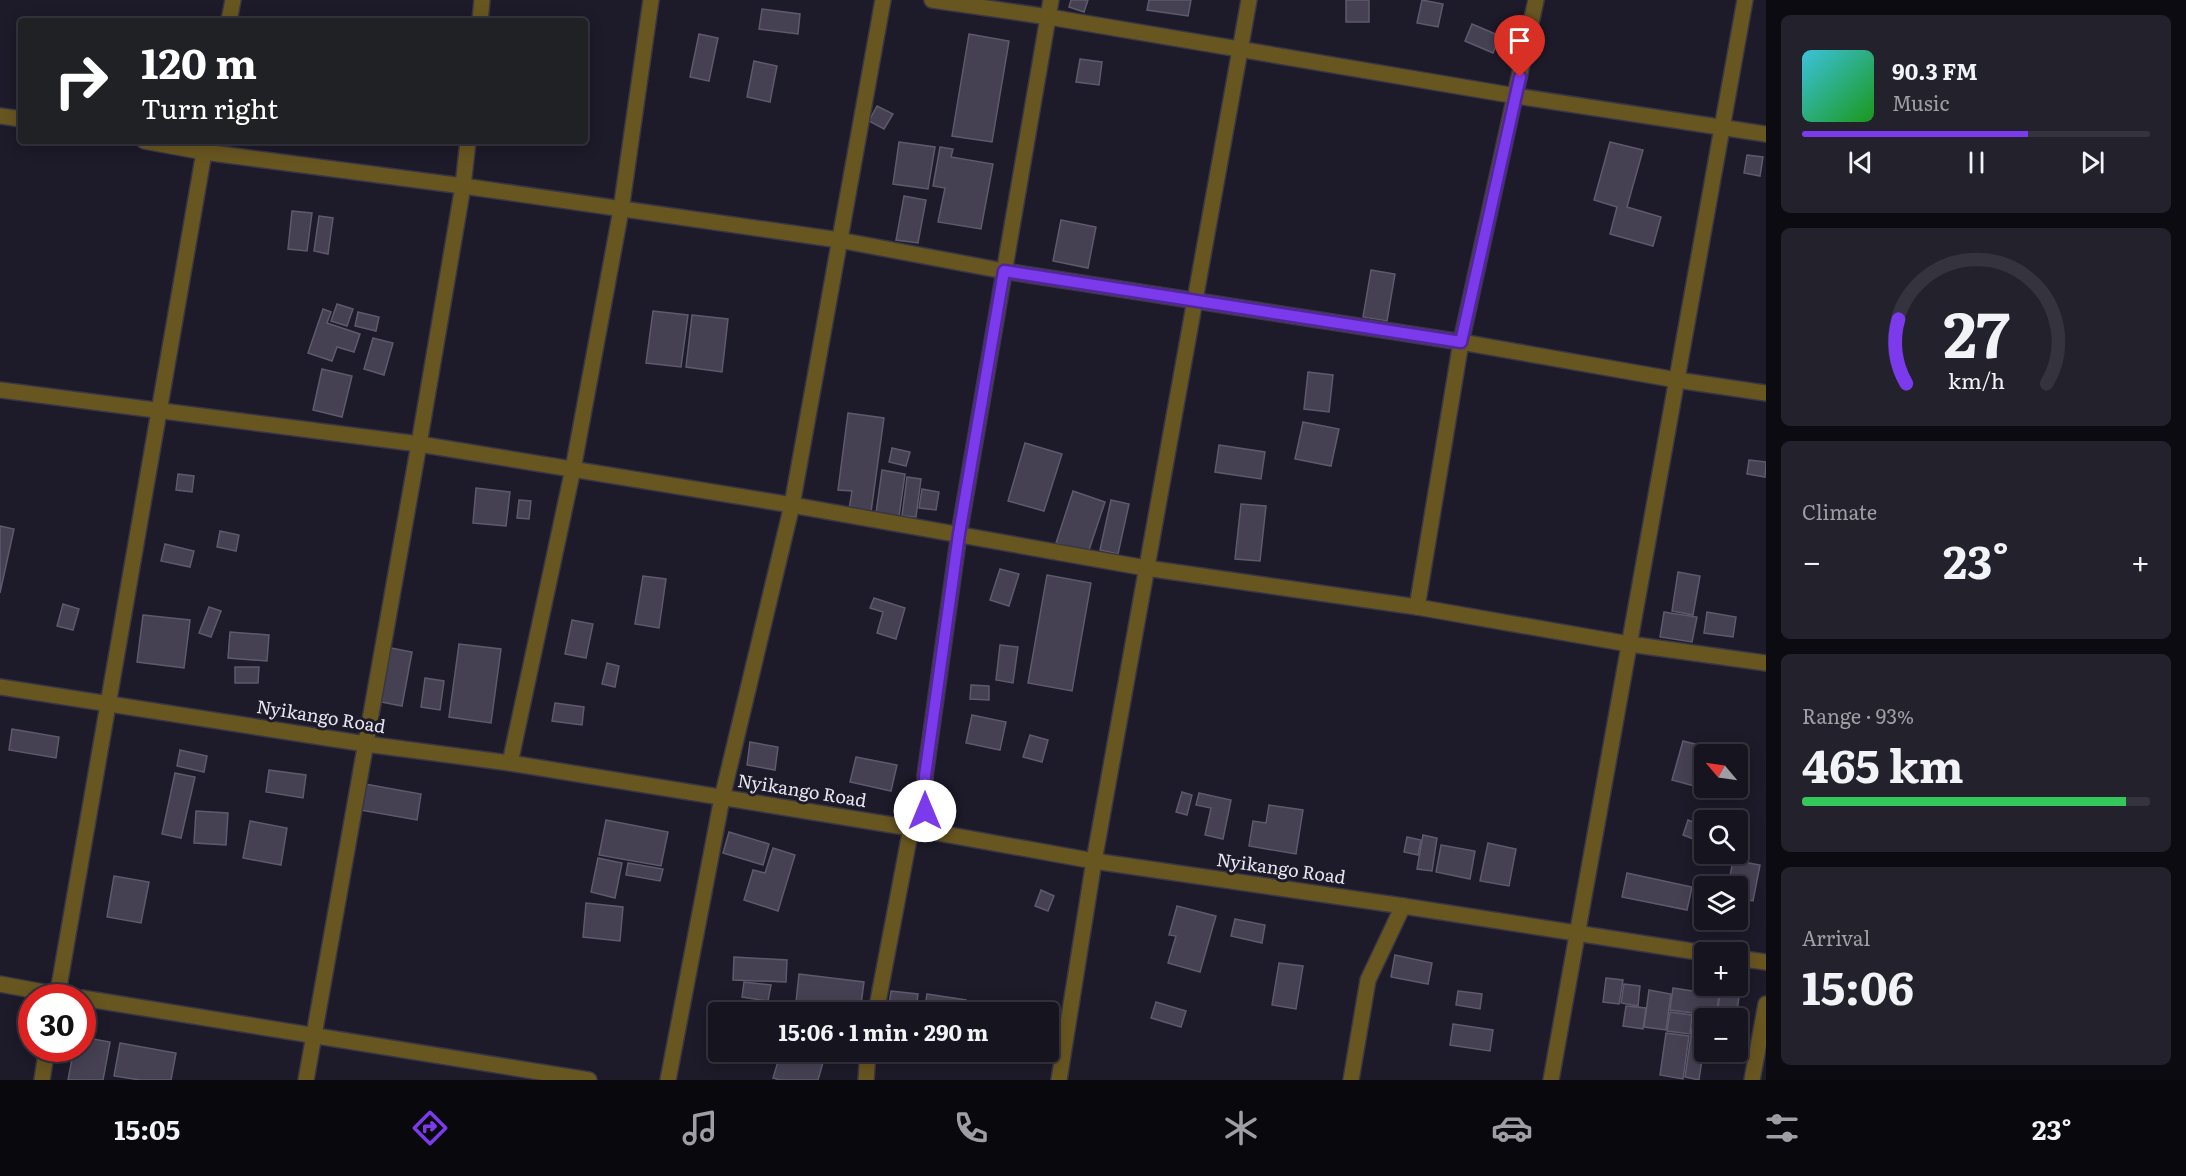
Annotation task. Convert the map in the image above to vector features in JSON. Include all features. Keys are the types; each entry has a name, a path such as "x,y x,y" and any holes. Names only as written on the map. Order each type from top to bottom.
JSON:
{"street":[{"path":"230,18 233,0"},
{"path":"480,18 482,0"},
{"path":"510,763 573,469 621,210 651,0"},
{"path":"668,1080 722,798 792,505 883,0"},
{"path":"932,0 1049,17 1516,96 1766,134"},
{"path":"927,831 925,776 959,534 1052,0"},
{"path":"1059,1080 1094,861 1249,0"},
{"path":"1418,607 1461,342 1536,0"},
{"path":"1551,1080 1744,0"},
{"path":"0,116 18,119"},
{"path":"181,144 839,240 1004,271 1461,342 1677,380 1766,393"},
{"path":"306,1080 419,444 463,186 468,144"},
{"path":"59,984 205,146"},
{"path":"0,390 419,444 792,505 1146,568 1418,607 1629,644 1766,663"},
{"name":"Nyikango Road","path":"0,687 366,744 510,763 911,828 1094,861 1694,952"},
{"path":"878,1002 911,828"},
{"path":"1351,1080 1368,980 1403,906"},
{"path":"1748,960 1766,962"},
{"path":"0,984 18,988"},
{"path":"96,1001 589,1080"},
{"path":"1752,1080 1766,1004"},
{"path":"42,1080 45,1062"},
{"path":"866,1080 867,1062"}],"building":[{"path":"1071,0 1088,0 1084,12 1069,7"},
{"path":"1149,0 1191,0 1188,16 1147,10"},
{"path":"1346,0 1369,0 1369,22 1346,22"},
{"path":"1422,0 1443,4 1438,27 1417,23"},
{"path":"762,9 800,14 798,34 759,29"},
{"path":"1472,24 1500,36 1493,53 1465,41"},
{"path":"699,34 718,38 709,81 690,77"},
{"path":"969,34 1009,41 992,142 952,136"},
{"path":"1080,59 1102,62 1099,85 1076,82"},
{"path":"754,61 777,66 770,102 747,97"},
{"path":"877,106 893,114 884,129 869,121"},
{"path":"899,142 935,147 928,189 893,184"},
{"path":"1610,142 1643,150 1627,207 1661,217 1653,246 1610,234 1617,207 1594,200"},
{"path":"940,147 953,149 951,157 993,164 981,229 938,222 945,188 933,186"},
{"path":"1747,155 1763,157 1760,176 1744,173"},
{"path":"904,196 926,200 918,243 896,240"},
{"path":"292,211 312,213 307,251 288,249"},
{"path":"319,216 333,218 328,254 314,251"},
{"path":"1061,220 1096,227 1088,268 1053,261"},
{"path":"1371,270 1395,274 1387,321 1363,317"},
{"path":"337,304 353,309 347,326 331,321"},
{"path":"323,309 331,312 327,323 360,334 354,352 337,347 332,361 308,353"},
{"path":"653,311 688,315 681,367 646,363"},
{"path":"358,312 379,317 376,331 355,326"},
{"path":"692,315 728,319 722,372 686,367"},
{"path":"373,338 393,343 384,375 364,369"},
{"path":"322,369 352,376 342,417 313,410"},
{"path":"1308,372 1333,375 1329,412 1304,409"},
{"path":"848,413 884,418 871,512 849,509 852,491 838,490"},
{"path":"1303,422 1339,429 1331,466 1295,459"},
{"path":"1025,443 1062,454 1044,511 1008,501"},
{"path":"1219,445 1265,452 1261,479 1215,472"},
{"path":"892,448 910,452 906,466 889,462"},
{"path":"1749,460 1766,462 1765,477 1747,474"},
{"path":"882,470 905,474 899,516 876,513"},
{"path":"178,474 194,476 192,492 176,490"},
{"path":"907,477 921,479 916,517 902,516"},
{"path":"476,488 510,492 506,526 473,523"},
{"path":"922,489 939,492 936,510 919,508"},
{"path":"1073,491 1105,502 1088,553 1056,543"},
{"path":"519,500 531,501 529,519 517,518"},
{"path":"1111,500 1129,504 1118,554 1100,550"},
{"path":"1241,504 1266,506 1260,561 1235,559"},
{"path":"0,526 14,529 0,593"},
{"path":"220,531 239,535 236,551 217,547"},
{"path":"165,544 194,551 190,567 161,561"},
{"path":"1000,569 1019,574 1009,606 990,600"},
{"path":"1678,572 1700,576 1693,615 1672,611"},
{"path":"1047,575 1091,583 1072,691 1028,683"},
{"path":"643,576 666,579 659,628 635,624"},
{"path":"874,598 905,608 896,639 877,633 883,612 870,608"},
{"path":"63,604 79,609 73,630 57,626"},
{"path":"209,607 221,611 211,637 199,633"},
{"path":"1664,612 1697,617 1692,642 1660,637"},
{"path":"1707,612 1736,617 1733,637 1704,633"},
{"path":"143,615 190,620 184,668 137,662"},
{"path":"572,620 593,624 586,658 565,654"},
{"path":"230,632 269,635 267,661 228,658"},
{"path":"459,644 501,649 491,723 449,717"},
{"path":"1000,645 1018,647 1013,683 996,680"},
{"path":"391,648 412,652 402,706 381,702"},
{"path":"607,663 619,666 615,687 602,684"},
{"path":"235,667 259,667 258,683 235,683"},
{"path":"425,678 444,681 440,710 421,707"},
{"path":"971,685 989,686 989,700 970,699"},
{"path":"555,703 584,707 582,725 552,721"},
{"path":"972,715 1006,722 1000,750 966,743"},
{"path":"12,729 59,737 56,758 9,750"},
{"path":"1030,735 1048,740 1042,762 1023,757"},
{"path":"1683,741 1695,744 1694,786 1672,780"},
{"path":"750,742 778,747 775,770 747,765"},
{"path":"180,750 207,756 204,772 177,766"},
{"path":"856,757 897,765 891,791 850,782"},
{"path":"269,770 306,775 303,798 266,792"},
{"path":"175,773 195,777 181,838 162,834"},
{"path":"365,784 421,794 417,820 360,810"},
{"path":"1182,792 1192,795 1187,815 1176,812"},
{"path":"1199,793 1231,800 1223,839 1205,835 1211,808 1196,805"},
{"path":"1269,805 1303,810 1296,854 1249,846 1253,821 1266,823"},
{"path":"196,811 228,813 226,845 194,843"},
{"path":"606,820 668,832 661,866 599,855"},
{"path":"1688,820 1694,822 1694,839 1683,835"},
{"path":"250,821 287,828 281,865 243,858"},
{"path":"729,832 769,844 763,865 723,853"},
{"path":"1423,835 1437,838 1432,871 1417,869"},
{"path":"1407,837 1421,840 1418,855 1404,852"},
{"path":"1488,843 1516,849 1509,886 1480,881"},
{"path":"1441,845 1475,851 1470,879 1436,872"},
{"path":"773,848 795,855 778,911 744,900 753,870 765,873"},
{"path":"598,858 622,863 615,898 591,892"},
{"path":"628,863 663,869 660,881 626,875"},
{"path":"1732,864 1760,865 1753,901 1748,900 1748,876 1730,876"},
{"path":"1627,873 1692,887 1687,910 1622,897"},
{"path":"114,876 149,882 141,923 107,917"},
{"path":"1041,890 1054,896 1048,911 1035,906"},
{"path":"586,903 623,907 620,941 583,937"},
{"path":"1177,906 1216,916 1200,972 1168,963 1176,936 1169,935"},
{"path":"1235,919 1265,925 1262,943 1231,936"},
{"path":"1395,955 1432,963 1428,984 1391,977"},
{"path":"734,957 787,960 786,982 733,980"},
{"path":"1279,963 1303,966 1296,1009 1272,1005"},
{"path":"799,974 864,982 861,1002 796,1002"},
{"path":"1606,978 1623,980 1619,1004 1603,1002"},
{"path":"744,982 771,985 768,1001 742,997"},
{"path":"1624,984 1640,986 1638,1006 1621,1003"},
{"path":"1673,988 1694,991 1694,996 1719,996 1717,1008 1694,1008 1694,1013 1670,1010"},
{"path":"1649,990 1671,994 1666,1030 1644,1027"},
{"path":"891,991 918,994 917,1002 889,1002"},
{"path":"1458,991 1482,994 1480,1009 1456,1005"},
{"path":"927,994 966,1000 966,1002 926,1002"},
{"path":"1720,996 1739,997 1737,1008 1718,1008"},
{"path":"1156,1002 1186,1011 1181,1027 1151,1018"},
{"path":"1626,1006 1646,1008 1643,1029 1623,1026"},
{"path":"1670,1012 1692,1015 1690,1034 1667,1031"},
{"path":"1694,1015 1694,1062 1702,1062 1699,1080 1685,1077"},
{"path":"1453,1024 1493,1030 1490,1051 1450,1045"},
{"path":"1666,1033 1689,1036 1683,1079 1660,1075"},
{"path":"96,1040 110,1042 103,1080 68,1080 71,1062 96,1062"},
{"path":"120,1043 176,1053 171,1080 140,1080 114,1076"},
{"path":"778,1062 823,1062 818,1080 773,1078"}],"route":[{"path":"925,811 925,776 959,534 1004,271 1461,342 1520,77"}]}
